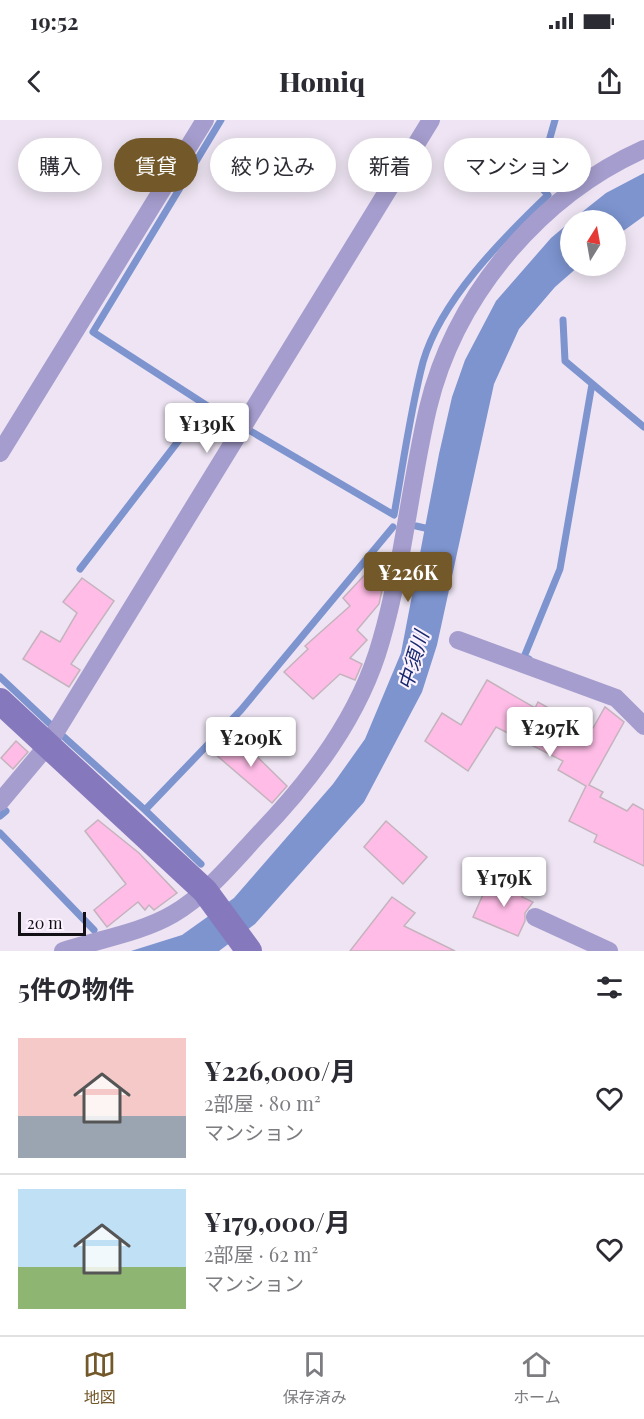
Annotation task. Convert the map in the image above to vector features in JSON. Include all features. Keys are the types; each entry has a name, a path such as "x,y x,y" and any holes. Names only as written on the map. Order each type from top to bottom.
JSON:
{"street":[{"path":"0,453 205,120"},
{"path":"0,802 47,746 431,120"},
{"path":"63,951 172,915 210,896 297,795 334,740 360,695 381,642 409,518 428,407 452,335 491,274 528,230 567,195 644,149"},
{"path":"458,640 616,699 644,726"},
{"path":"0,701 210,896 246,947"},
{"path":"535,917 609,951"}],"water":[{"path":"644,173 644,216 626,229 626,210 585,210 606,193"},
{"name":"中須川","path":"560,230 560,276 568,276 555,287 519,329 494,384 437,645 422,692 364,802 255,924 219,951 131,951 182,935 234,898 333,784 365,739 401,653 439,454 452,397 465,360 496,301"}],"building":[{"path":"375,564 386,572 379,604 357,630 367,640 350,658 362,664 355,680 340,674 313,699 284,672 308,649 305,646 350,606 343,598"},
{"path":"82,578 114,601 71,664 80,670 69,687 23,659 41,631 60,642 77,613 63,602"},
{"path":"487,680 535,708 538,702 581,726 584,722 593,728 605,707 624,722 589,785 603,792 600,797 627,811 633,804 644,810 644,866 594,842 597,835 569,821 586,786 558,770 563,761 496,727 468,771 425,741 442,713 461,725"},
{"path":"234,734 287,786 272,803 215,754"},
{"path":"16,741 28,752 13,769 1,758"},
{"path":"98,820 139,853 177,893 154,910 149,905 145,910 138,902 107,927 94,910 126,884 85,831"},
{"path":"386,821 427,857 403,884 364,847"},
{"path":"503,879 526,889 522,897 533,902 525,913 525,921 518,936 473,917 485,890 496,895"},
{"path":"392,897 415,913 404,926 455,951 350,951"}],"waterway":[{"path":"80,569 206,405 93,332 221,120"},
{"path":"206,405 394,515 414,400 423,362 432,339 458,294 475,272 548,195 537,183 555,120"},
{"path":"563,320 565,361 644,427"},
{"path":"529,659 524,657 560,569 592,384"},
{"path":"416,526 434,530"},
{"path":"201,864 145,810 241,710 393,527"},
{"path":"0,677 50,724"},
{"path":"63,736 145,810"},
{"path":"0,816 6,811"},
{"path":"0,833 94,930"}]}
